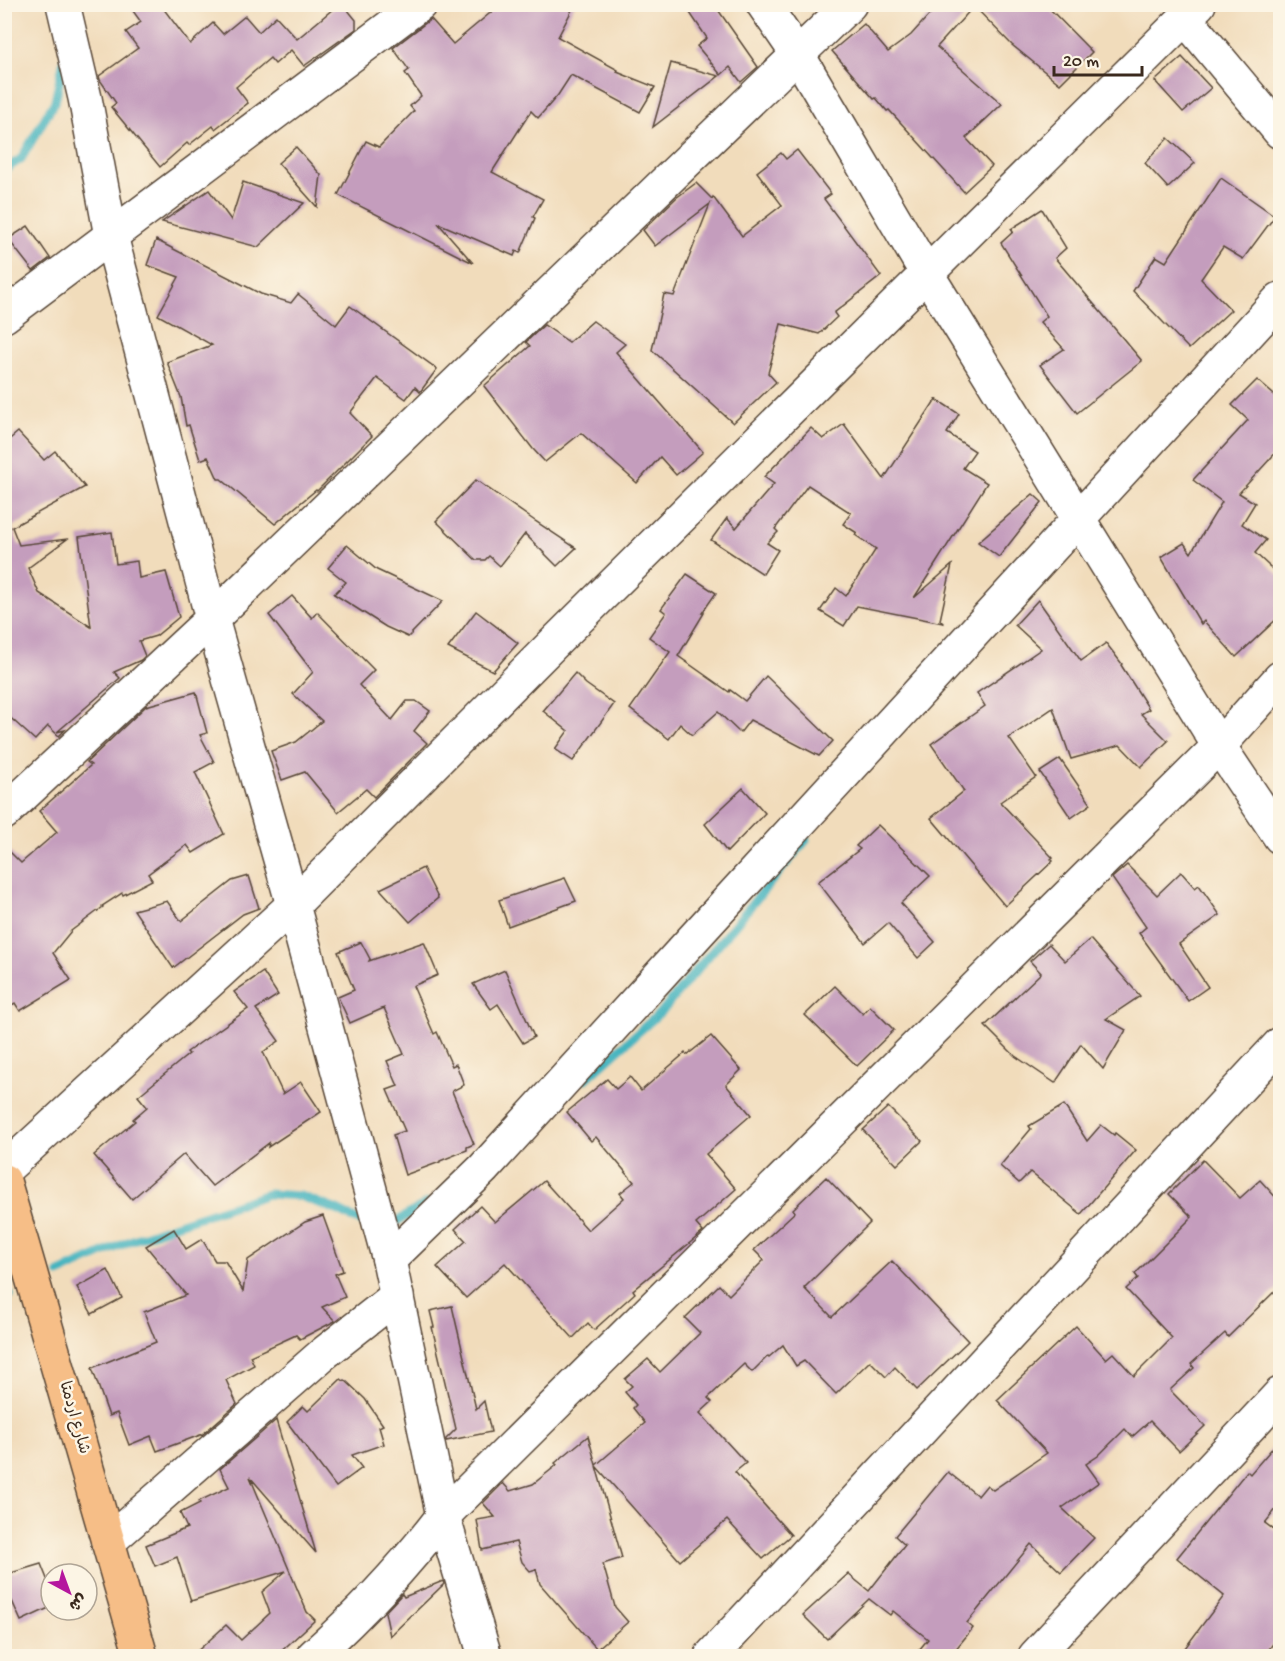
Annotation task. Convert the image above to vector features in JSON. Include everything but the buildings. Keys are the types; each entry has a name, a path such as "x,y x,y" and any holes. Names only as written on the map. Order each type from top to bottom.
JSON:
{"main road":[{"name":"شارع اردمتا","path":"4,1180 141,1656"}],"street":[{"path":"63,4 85,98 111,236 212,619 293,905 389,1260 443,1516 484,1656"},
{"path":"4,316 420,4"},
{"path":"763,4 798,55 927,274 1218,746 1281,837"},
{"path":"4,813 212,619 850,4"},
{"path":"4,1170 293,905 1192,11 1281,132"},
{"path":"389,1260 483,1169 1281,299"},
{"path":"313,1656 382,1590 443,1516 1218,746 1281,678"},
{"path":"711,1656 1281,1044"},
{"path":"108,1542 323,1354 397,1296"},
{"path":"1035,1656 1281,1394"}],"waterway":[{"path":"4,170 21,159 55,101 64,60"},
{"path":"586,1079 663,1010 806,840"},
{"path":"59,1273 130,1241 268,1194 300,1196 337,1210 373,1228"},
{"path":"388,1227 427,1203"},
{"path":"4,1297 10,1295"}]}
